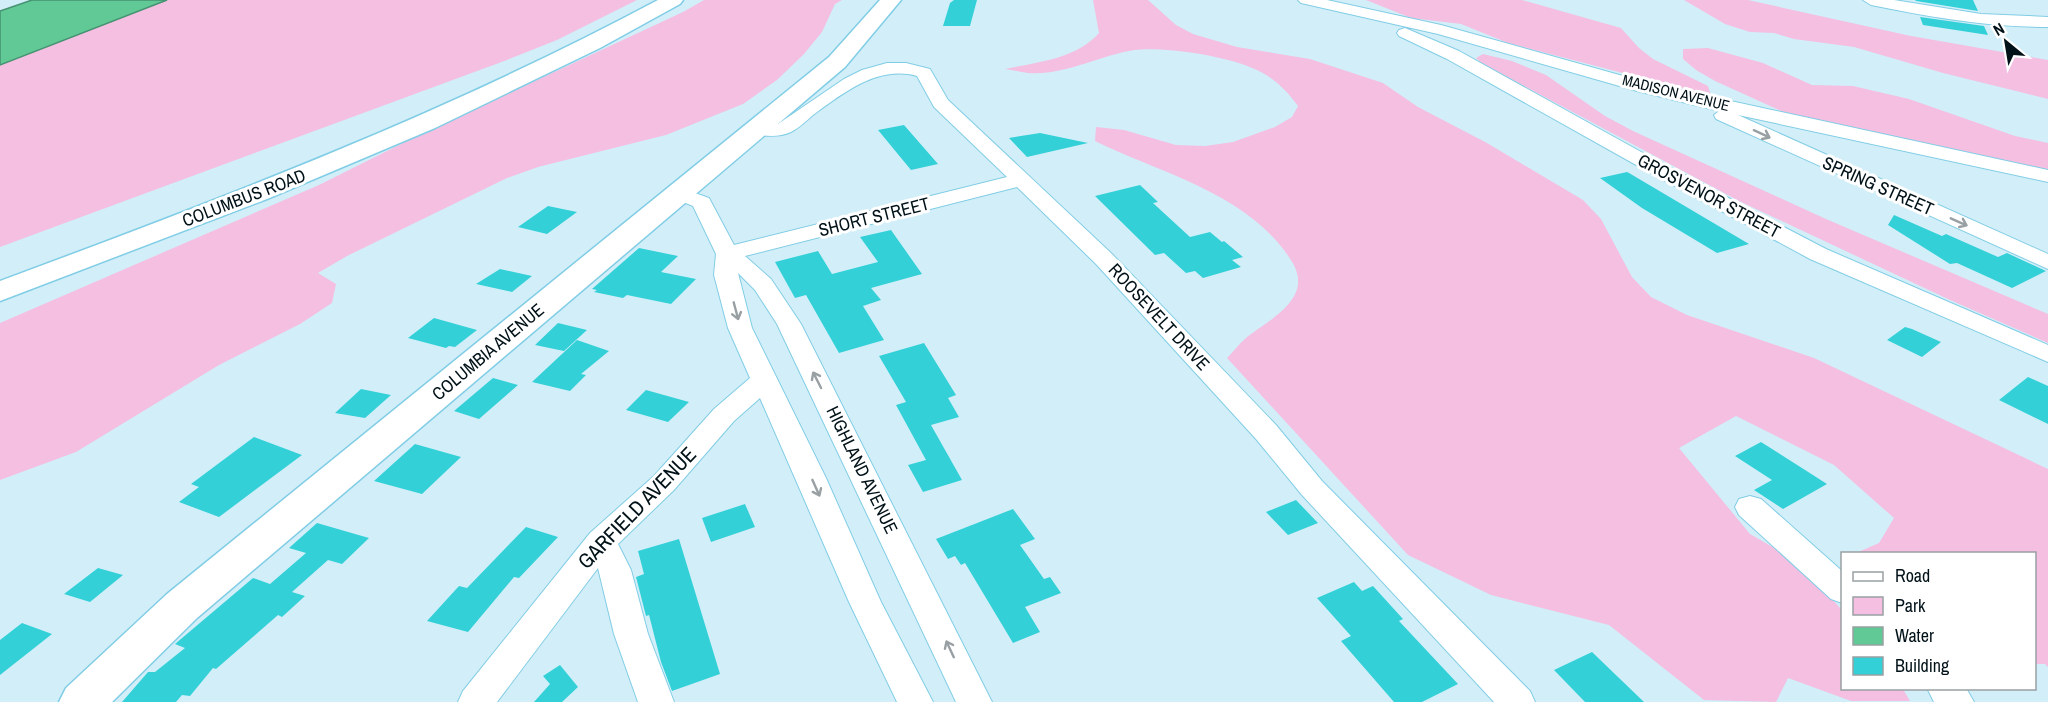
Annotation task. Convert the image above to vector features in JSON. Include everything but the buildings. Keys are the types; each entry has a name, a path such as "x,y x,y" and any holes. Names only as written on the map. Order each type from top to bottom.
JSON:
{"main road":[{"name":"COLUMBUS ROAD","path":"0,292 325,167 484,96 609,35 673,0"},
{"name":"COLUMBIA AVENUE","path":"82,702 182,606 837,62 891,0"},
{"name":"COLUMBUS ROAD","path":"0,279 484,96"}],"street":[{"name":"MADISON AVENUE","path":"1306,0 1441,30 1643,87 1714,104 2048,176"},
{"path":"1871,0 1964,16 2048,22"},
{"path":"1911,0 2006,12 2048,12"},
{"name":"GROSVENOR STREET","path":"1382,17 1384,24 1453,55 1644,162 1818,254 2048,354"},
{"name":"ROOSEVELT DRIVE","path":"757,129 771,131 784,128 866,74 898,68 916,69 928,77 931,90 940,103 1082,237 1159,316 1266,432 1312,488 1518,702"},
{"name":"SPRING STREET","path":"1714,104 1718,112 1729,119 2048,262"},
{"name":"SHORT STREET","path":"727,254 1021,180"},
{"path":"678,193 702,202 727,254 726,275 740,328 811,478 865,602 915,702"},
{"name":"HIGHLAND AVENUE","path":"727,254 749,268 762,280 789,324 850,444 974,702"},
{"name":"GARFIELD AVENUE","path":"476,702 601,541 664,483 724,415 764,380"},
{"path":"1750,507 1841,589"},
{"path":"601,541 615,570 631,634 656,702"},
{"path":"1946,690 1956,702"}],"green space":[{"path":"167,0 637,0 557,40 507,60 0,247 0,65"},
{"path":"704,0 842,0 835,4 822,32 804,54 777,80 743,104 666,135 538,167 507,178 347,256 318,273 336,284 332,303 300,324 219,365 76,452 0,480 0,323 319,185 423,133 683,12"},
{"path":"1093,0 1148,0 1176,25 1193,34 1237,47 1310,59 1383,83 1418,107 1487,143 1583,200 1601,219 1632,277 1651,297 1687,315 1814,358 2048,469 2048,667 2045,664 2036,664 2036,552 1858,552 1879,543 1894,518 1834,465 1736,416 1679,448 1750,534 1797,561 1841,609 1841,690 1904,690 1910,701 1851,701 1788,678 1776,702 1704,700 1609,625 1491,595 1408,555 1227,358 1246,338 1292,300 1298,283 1297,274 1284,250 1266,230 1244,212 1221,198 1095,141 1096,127 1124,130 1176,145 1205,146 1233,142 1275,127 1292,117 1298,106 1281,87 1261,72 1218,57 1181,51 1135,50 1041,73 1005,69 1068,54 1090,42 1099,33"},
{"path":"1366,0 1522,0 1621,28 1639,48 1653,59 1708,86 1711,96 1508,43 1461,24 1411,18"},
{"path":"1684,0 1748,0 1911,36 2048,60 2048,99 1943,73 1854,47 1794,39 1774,33 1750,32 1725,24"},
{"path":"1708,48 1763,63 1812,85 1853,86 1909,99 2015,136 2048,143 2048,172 1790,115 1715,81 1683,59 1683,49"},
{"path":"1483,54 1512,61 1546,75 1605,116 1633,131 1826,219 2048,314 2048,343 1950,300 1739,201 1483,64 1476,58"}],"water":[{"path":"32,0 167,0 0,65 0,11"}]}
